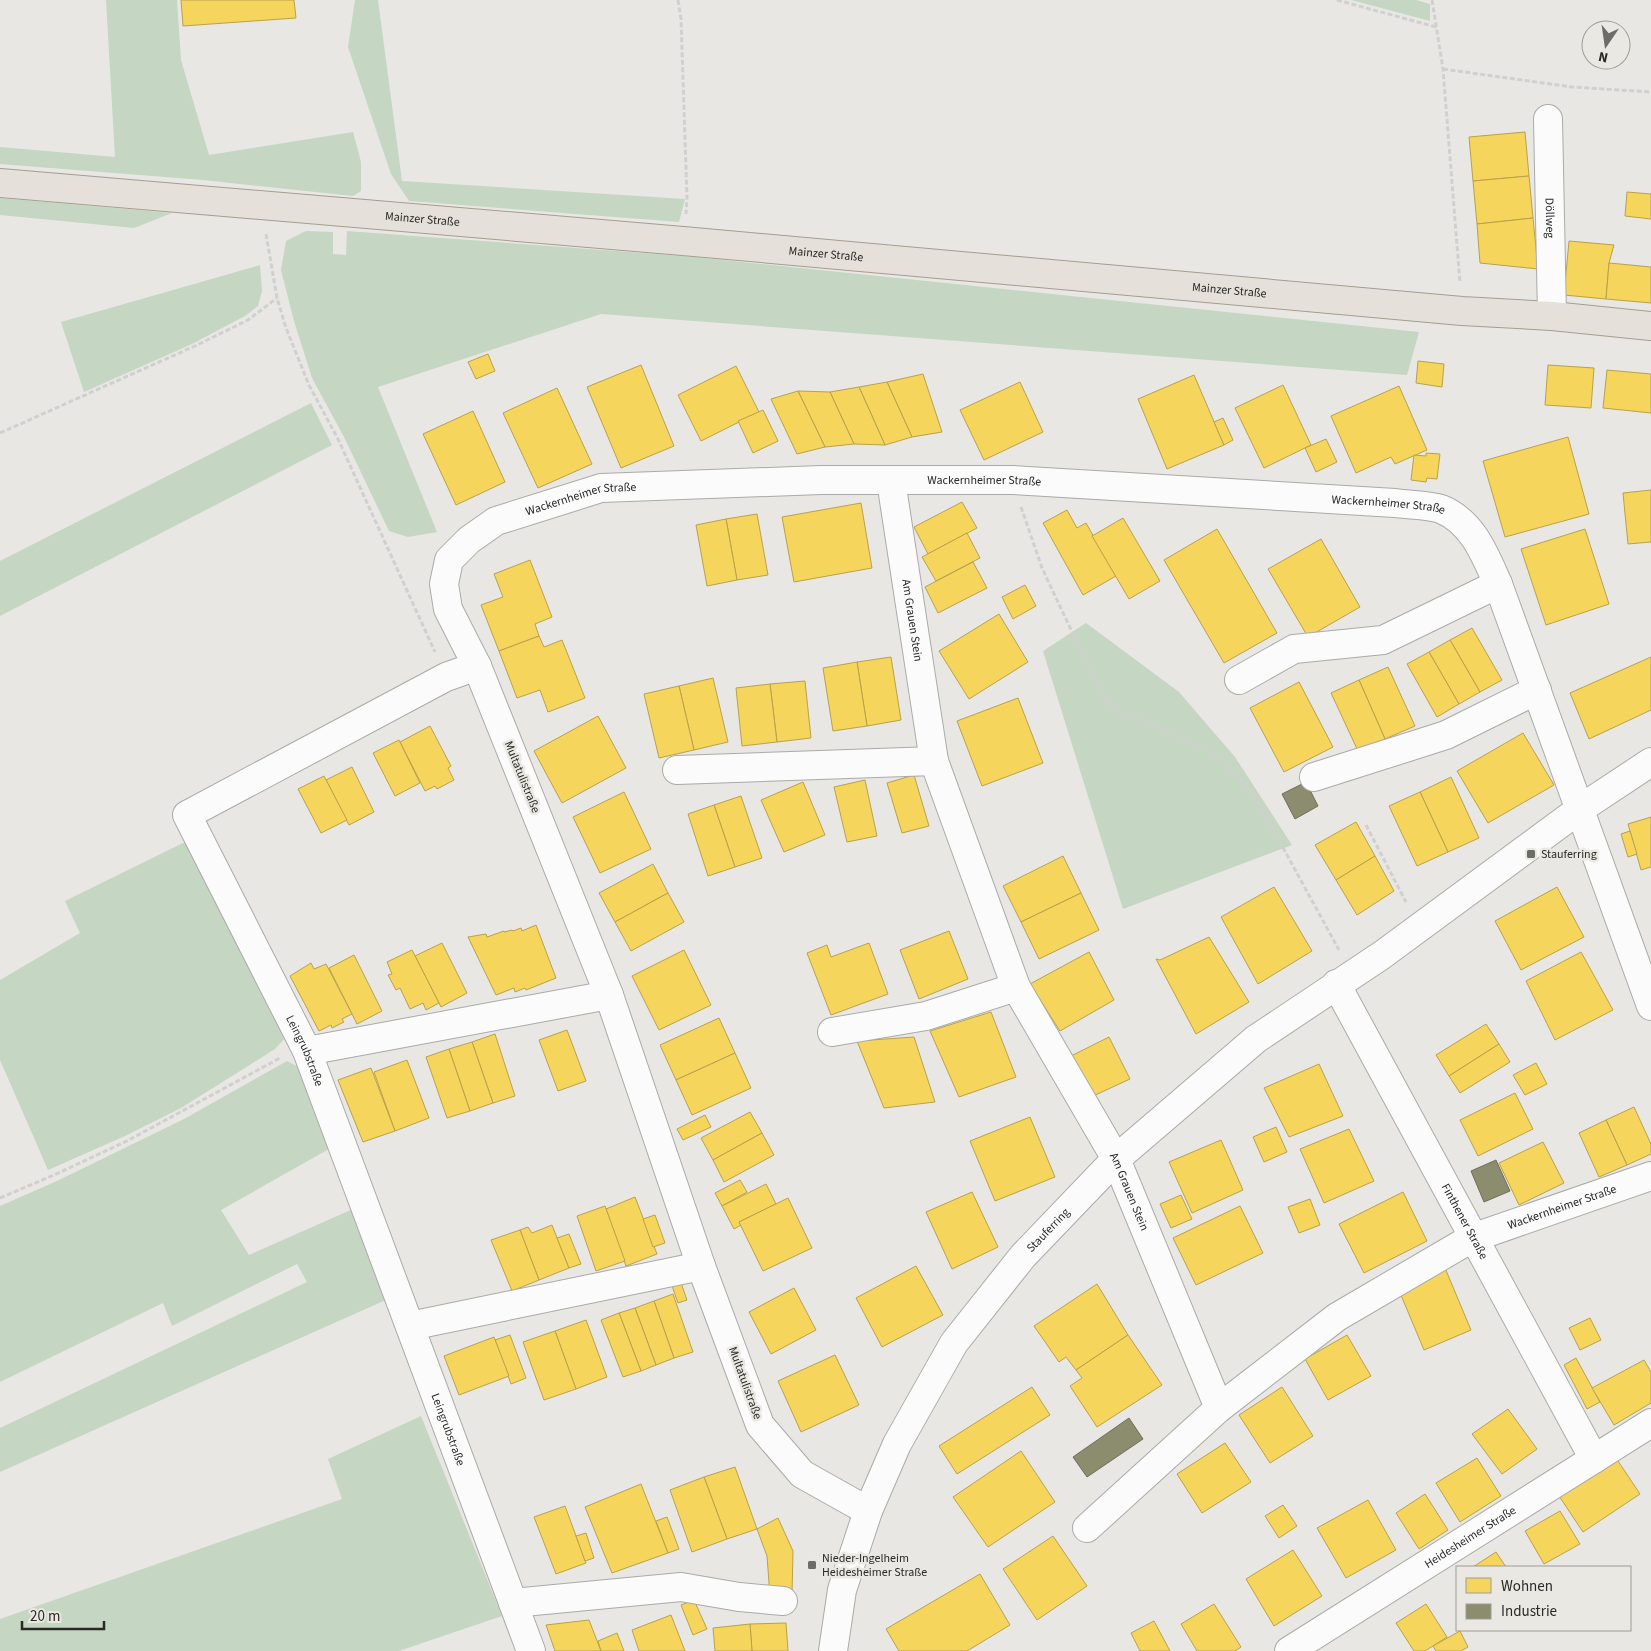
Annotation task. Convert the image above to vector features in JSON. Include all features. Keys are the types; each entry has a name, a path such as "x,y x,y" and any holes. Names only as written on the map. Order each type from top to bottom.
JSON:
{"main road":[{"name":"Mainzer Straße","path":"0,184 684,241 1462,311 1552,316 1651,326"}],"street":[{"name":"Döllweg","path":"1548,119 1552,316"},
{"name":"Wackernheimer Straße","path":"449,560 469,540 496,521 601,488 821,480 1013,480 1395,503 1440,509 1461,521 1480,544 1498,584 1651,1006"},
{"name":"Am Grauen Stein","path":"891,481 934,761 1016,987 1116,1158 1218,1408"},
{"name":"Multatulistraße","path":"449,560 444,584 448,610 477,666 609,995 701,1266 760,1425 802,1474 868,1511"},
{"path":"1239,680 1294,649 1383,640 1498,584"},
{"name":"Leingrubstraße","path":"477,666 446,676 187,815 307,1051 531,1651"},
{"path":"1314,777 1446,735 1537,690"},
{"path":"677,770 934,761"},
{"name":"Stauferring","path":"833,1651 842,1590 868,1511 897,1444 954,1343 1023,1256 1116,1158 1256,1039 1382,955 1580,809 1651,762"},
{"name":"Finthener Straße","path":"1336,984 1472,1238 1594,1459"},
{"path":"832,1032 926,1016 1016,987"},
{"path":"307,1051 609,995"},
{"name":"Wackernheimer Straße","path":"1472,1238 1651,1176"},
{"path":"1087,1528 1218,1408 1337,1317 1472,1238"},
{"path":"410,1326 701,1266"},
{"name":"Heidesheimer Straße","path":"1290,1651 1651,1423"},
{"path":"513,1603 681,1587 739,1597 783,1601"}],"path":[{"path":"678,0 681,19 687,198 684,241"},
{"path":"1337,0 1436,27"},
{"path":"1432,0 1443,70 1462,311"},
{"path":"1443,70 1572,87 1651,92"},
{"path":"262,206 277,298 286,328 309,385 338,439 446,676"},
{"path":"0,433 195,346 248,320 277,298"},
{"path":"1013,480 1042,568 1109,704 1217,756 1246,784 1282,844 1341,953 1336,984"},
{"path":"1366,825 1419,927"},
{"path":"0,1198 127,1141 284,1055 307,1051"}],"green space":[{"path":"106,0 177,0 181,60 209,155 353,132 361,162 361,191 353,196 203,180 0,164 0,147 115,157"},
{"path":"355,0 378,0 402,181 685,199 679,222 409,201 391,174 348,47"},
{"path":"1351,0 1416,0 1430,4 1430,21"},
{"path":"0,198 172,213 134,228 0,215"},
{"path":"306,231 333,232 333,254 346,255 347,231 684,256 1419,332 1407,375 601,314 378,387 437,532 408,537 389,531 344,437 312,378 294,321 281,270 286,241"},
{"path":"260,265 262,291 258,306 245,316 192,344 84,392 61,322"},
{"path":"311,403 332,445 0,616 0,561"},
{"path":"1086,623 1179,692 1235,757 1292,845 1123,909 1043,651"},
{"path":"189,840 286,1037 275,1049 181,1108 125,1136 48,1170 0,1060 0,980 80,933 65,901"},
{"path":"287,1061 302,1069 329,1149 221,1210 249,1255 353,1209 388,1299 0,1472 0,1428 307,1282 297,1264 172,1326 163,1303 0,1382 0,1206 57,1181 184,1119"},
{"path":"421,1416 502,1616 399,1651 0,1651 0,1619 342,1499 328,1459"}],"building: Wohnen":[{"path":"181,0 294,0 296,18 183,26"},
{"path":"1525,132 1529,176 1473,181 1469,137"},
{"path":"1529,176 1533,218 1477,224 1473,181"},
{"path":"1627,192 1651,194 1651,219 1625,216"},
{"path":"1533,218 1538,269 1480,263 1477,224"},
{"path":"1569,241 1614,245 1609,263 1606,299 1564,295"},
{"path":"1609,263 1651,267 1651,303 1606,299"},
{"path":"488,354 495,371 476,379 468,362"},
{"path":"1418,361 1444,364 1442,387 1416,383"},
{"path":"641,365 674,446 621,468 587,387"},
{"path":"1548,365 1594,368 1591,408 1545,405"},
{"path":"736,366 759,412 701,441 678,395"},
{"path":"1607,370 1651,374 1651,413 1603,408"},
{"path":"923,374 942,432 912,437 887,382"},
{"path":"1194,375 1224,445 1167,469 1138,399"},
{"path":"887,382 912,437 885,445 859,387"},
{"path":"1020,382 1043,432 984,460 960,410"},
{"path":"1283,385 1311,445 1264,468 1235,408"},
{"path":"1399,386 1427,450 1395,464 1391,457 1356,473 1331,416"},
{"path":"859,387 885,445 854,444 830,392"},
{"path":"557,388 592,464 538,488 503,413"},
{"path":"798,391 830,392 854,444 825,447"},
{"path":"798,391 825,447 797,454 771,399"},
{"path":"763,410 778,441 753,453 738,421"},
{"path":"473,411 505,482 456,505 423,434"},
{"path":"1223,418 1233,440 1224,445 1214,422"},
{"path":"1568,437 1589,514 1505,537 1483,461"},
{"path":"1326,439 1337,462 1316,472 1305,448"},
{"path":"1426,453 1440,454 1437,479 1427,478 1426,482 1411,480 1414,455 1426,456"},
{"path":"1651,490 1651,542 1628,544 1623,493"},
{"path":"962,502 977,528 928,554 914,527"},
{"path":"861,503 872,568 794,582 782,517"},
{"path":"1067,510 1077,528 1086,523 1116,576 1083,595 1043,523"},
{"path":"757,514 768,575 737,580 726,519"},
{"path":"1123,518 1160,581 1129,599 1092,536"},
{"path":"726,519 737,580 707,586 696,525"},
{"path":"1217,529 1277,633 1224,663 1164,560"},
{"path":"1585,529 1609,604 1546,625 1521,549"},
{"path":"967,533 980,558 936,581 922,557"},
{"path":"1321,539 1360,607 1308,637 1268,569"},
{"path":"530,560 552,617 535,624 539,636 499,651 481,605 503,597 494,574"},
{"path":"973,562 987,588 938,613 925,587"},
{"path":"1025,585 1036,606 1013,619 1002,597"},
{"path":"999,614 1028,662 969,699 939,651"},
{"path":"1472,628 1502,680 1480,692 1450,640"},
{"path":"539,636 544,647 562,640 585,698 548,712 540,690 517,698 499,651"},
{"path":"1450,640 1480,692 1459,704 1429,652"},
{"path":"1429,652 1459,704 1437,717 1407,664"},
{"path":"891,657 901,720 867,726 857,662"},
{"path":"1651,657 1651,710 1589,739 1570,693"},
{"path":"857,662 867,726 833,731 823,668"},
{"path":"1388,667 1415,726 1385,739 1359,680"},
{"path":"713,678 728,742 694,750 679,686"},
{"path":"1359,680 1385,739 1358,751 1331,693"},
{"path":"805,681 811,738 777,742 770,684"},
{"path":"1299,682 1333,747 1284,772 1250,708"},
{"path":"770,684 777,742 742,746 736,688"},
{"path":"679,686 694,750 659,758 644,694"},
{"path":"1018,698 1043,763 982,786 957,721"},
{"path":"598,716 626,768 562,803 534,751"},
{"path":"430,726 451,766 448,768 454,780 437,789 435,786 425,791 400,742"},
{"path":"1523,733 1554,785 1488,823 1457,771"},
{"path":"399,740 420,783 395,796 373,753"},
{"path":"352,767 374,812 349,825 326,780"},
{"path":"914,775 929,826 902,833 887,783"},
{"path":"324,776 347,820 321,833 298,789"},
{"path":"1451,777 1479,838 1448,852 1420,792"},
{"path":"865,780 877,836 847,842 834,787"},
{"path":"803,782 825,835 784,852 761,800"},
{"path":"624,792 651,849 600,873 573,817"},
{"path":"1420,792 1448,852 1417,866 1389,806"},
{"path":"741,796 762,858 735,867 714,805"},
{"path":"714,805 735,867 708,876 688,814"},
{"path":"1651,817 1651,867 1641,870 1628,824"},
{"path":"1356,822 1375,856 1336,880 1315,845"},
{"path":"1630,831 1637,854 1628,857 1621,834"},
{"path":"1063,856 1081,893 1021,922 1003,886"},
{"path":"1375,856 1394,891 1357,915 1336,880"},
{"path":"653,864 668,893 615,922 599,893"},
{"path":"1274,887 1312,951 1258,984 1221,917"},
{"path":"1557,887 1584,937 1521,970 1495,921"},
{"path":"668,893 684,922 631,951 615,922"},
{"path":"1081,893 1099,930 1039,959 1021,922"},
{"path":"536,925 556,978 526,990 525,988 515,992 514,988 496,995 468,937 486,934 487,937 521,928 522,931"},
{"path":"949,931 968,979 919,999 900,950"},
{"path":"1209,937 1249,1002 1196,1034 1156,959 1160,960"},
{"path":"442,943 467,993 441,1007 415,956"},
{"path":"869,943 888,994 831,1015 807,953 827,945 831,957"},
{"path":"412,950 439,1003 426,1010 423,1003 410,1009 400,988 396,990 388,975 392,974 387,962"},
{"path":"684,950 711,1005 659,1030 632,976"},
{"path":"1089,952 1114,1000 1060,1031 1030,984"},
{"path":"1581,952 1613,1010 1555,1040 1526,981"},
{"path":"354,955 382,1011 357,1024 329,968"},
{"path":"311,963 314,969 326,964 352,1014 342,1019 344,1022 332,1028 331,1025 319,1031 290,976"},
{"path":"991,1012 1016,1077 959,1097 930,1031"},
{"path":"719,1018 735,1053 676,1080 660,1045"},
{"path":"1486,1024 1499,1044 1449,1076 1436,1055"},
{"path":"567,1030 586,1081 558,1091 539,1040"},
{"path":"495,1034 515,1096 493,1103 472,1042"},
{"path":"914,1037 935,1102 884,1108 857,1041"},
{"path":"1109,1037 1130,1079 1091,1097 1069,1057"},
{"path":"472,1042 493,1103 470,1111 449,1049"},
{"path":"1499,1044 1510,1062 1460,1093 1449,1076"},
{"path":"449,1049 470,1111 447,1118 426,1057"},
{"path":"735,1053 751,1088 692,1115 676,1080"},
{"path":"407,1060 429,1118 395,1131 374,1072"},
{"path":"1536,1063 1547,1084 1525,1095 1513,1075"},
{"path":"1319,1064 1343,1116 1289,1137 1264,1088"},
{"path":"371,1068 395,1131 363,1142 338,1080"},
{"path":"1515,1093 1533,1129 1478,1156 1460,1120"},
{"path":"1634,1107 1651,1144 1651,1154 1627,1165 1606,1120"},
{"path":"750,1112 762,1133 713,1160 701,1138"},
{"path":"705,1115 711,1127 683,1140 677,1129"},
{"path":"1030,1117 1055,1177 995,1201 970,1141"},
{"path":"1606,1120 1627,1165 1599,1177 1579,1133"},
{"path":"1276,1127 1287,1152 1264,1162 1253,1137"},
{"path":"1349,1129 1374,1181 1324,1203 1300,1149"},
{"path":"762,1133 774,1155 724,1182 713,1160"},
{"path":"1221,1140 1243,1190 1192,1213 1169,1162"},
{"path":"1543,1142 1564,1183 1519,1205 1499,1163"},
{"path":"740,1180 747,1192 722,1206 715,1193"},
{"path":"766,1184 776,1204 739,1222 741,1225 734,1229 722,1206"},
{"path":"972,1192 998,1247 952,1269 926,1212"},
{"path":"1403,1192 1427,1241 1364,1273 1339,1224"},
{"path":"1181,1195 1192,1219 1171,1228 1160,1204"},
{"path":"635,1197 657,1254 626,1266 606,1209"},
{"path":"788,1198 812,1248 763,1271 739,1222"},
{"path":"1310,1199 1320,1225 1299,1233 1288,1207"},
{"path":"605,1206 625,1261 596,1271 577,1216"},
{"path":"1240,1206 1263,1253 1196,1285 1173,1238"},
{"path":"655,1215 665,1243 653,1247 643,1219"},
{"path":"552,1225 569,1268 539,1280 520,1230 528,1227 532,1233"},
{"path":"520,1230 539,1280 512,1291 491,1240"},
{"path":"569,1234 581,1264 569,1268 557,1238"},
{"path":"916,1266 943,1315 882,1347 856,1298"},
{"path":"1445,1268 1471,1330 1424,1350 1398,1288"},
{"path":"680,1280 687,1300 678,1303 671,1283"},
{"path":"1097,1284 1128,1335 1076,1370 1066,1357 1059,1362 1034,1326"},
{"path":"794,1288 816,1330 771,1354 749,1312"},
{"path":"673,1294 693,1352 674,1358 654,1301"},
{"path":"654,1301 674,1358 656,1365 635,1308"},
{"path":"635,1308 656,1365 641,1371 619,1313"},
{"path":"619,1313 641,1371 623,1377 601,1320"},
{"path":"1590,1318 1601,1340 1580,1350 1569,1328"},
{"path":"586,1320 607,1377 576,1389 555,1331"},
{"path":"555,1331 576,1389 544,1400 523,1342"},
{"path":"510,1335 526,1378 511,1384 495,1340"},
{"path":"1128,1335 1162,1385 1097,1427 1070,1386 1082,1378 1076,1370"},
{"path":"1347,1335 1371,1376 1328,1400 1305,1359"},
{"path":"494,1337 509,1376 459,1395 444,1356"},
{"path":"835,1355 859,1405 801,1432 778,1381"},
{"path":"1576,1358 1600,1402 1587,1409 1564,1365"},
{"path":"1644,1360 1651,1372 1651,1403 1614,1425 1592,1388"},
{"path":"1032,1387 1050,1415 957,1474 939,1446"},
{"path":"1282,1387 1313,1436 1270,1463 1239,1415"},
{"path":"1508,1409 1537,1449 1502,1474 1472,1434"},
{"path":"1225,1443 1251,1482 1202,1513 1177,1474"},
{"path":"1021,1451 1055,1502 988,1547 953,1497"},
{"path":"1477,1458 1501,1496 1460,1522 1436,1483"},
{"path":"1616,1458 1640,1494 1583,1532 1559,1496"},
{"path":"735,1467 757,1529 727,1539 704,1477"},
{"path":"704,1477 727,1539 692,1552 670,1490"},
{"path":"641,1484 668,1553 612,1573 585,1507"},
{"path":"1425,1494 1448,1530 1419,1549 1396,1513"},
{"path":"1368,1500 1396,1550 1346,1578 1317,1528"},
{"path":"1283,1505 1297,1526 1279,1538 1265,1516"},
{"path":"565,1506 586,1563 556,1574 534,1517"},
{"path":"1560,1511 1580,1544 1544,1564 1525,1531"},
{"path":"667,1517 679,1549 668,1553 656,1521"},
{"path":"778,1518 793,1551 792,1595 770,1596 767,1556 757,1529"},
{"path":"586,1533 594,1558 585,1561 576,1536"},
{"path":"1053,1536 1087,1586 1037,1620 1003,1569"},
{"path":"1293,1550 1322,1596 1274,1626 1246,1579"},
{"path":"1496,1552 1505,1566 1475,1566"},
{"path":"980,1574 1010,1625 967,1651 899,1651 886,1629"},
{"path":"694,1600 707,1629 693,1635 681,1605"},
{"path":"1214,1604 1241,1647 1235,1651 1197,1651 1181,1624"},
{"path":"1426,1604 1447,1637 1425,1651 1414,1651 1396,1623"},
{"path":"671,1615 685,1651 639,1651 632,1630"},
{"path":"589,1620 601,1651 555,1651 546,1625"},
{"path":"1154,1621 1170,1651 1140,1651 1131,1633"},
{"path":"786,1623 788,1651 752,1651 750,1624"},
{"path":"750,1624 752,1651 715,1651 713,1628"},
{"path":"1460,1631 1468,1647 1461,1651 1436,1651 1433,1646"},
{"path":"617,1633 624,1651 601,1651 598,1641"}],"building: Industrie":[{"path":"1306,782 1318,806 1295,819 1282,794"},
{"path":"1496,1160 1510,1191 1484,1202 1471,1171"},
{"path":"1129,1418 1143,1439 1087,1477 1073,1457"}],"place":[{"name":"Stauferring","path":"1531,854"},
{"name":"Nieder-Ingelheim Heidesheimer Straße","path":"812,1565"}]}
